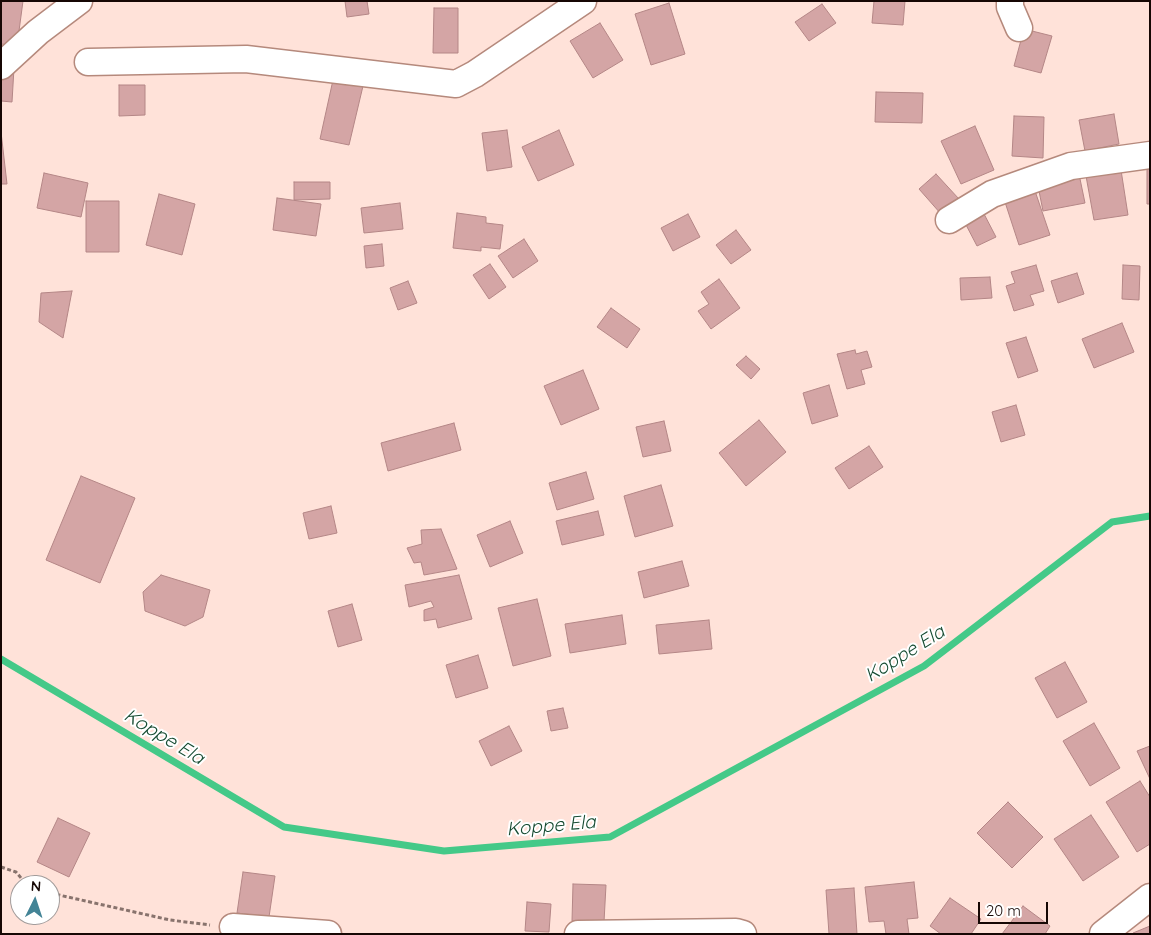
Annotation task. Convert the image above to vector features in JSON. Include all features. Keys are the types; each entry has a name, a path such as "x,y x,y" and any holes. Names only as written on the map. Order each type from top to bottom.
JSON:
{"street":[{"path":"1,66 38,32 79,1"},
{"path":"88,62 246,59 456,84 475,74 583,1"},
{"path":"1010,1 1010,7 1019,28"},
{"path":"949,220 992,194 1071,166 1150,154"},
{"path":"1102,934 1150,897"},
{"path":"233,927 328,934"},
{"path":"578,934 736,932 743,934"}],"path":[{"path":"1,867 16,872 19,875"},
{"path":"60,895 170,920 233,927"}],"building":[{"path":"1,1 23,1 17,46 1,44"},
{"path":"345,1 367,1 369,14 347,17"},
{"path":"874,1 905,1 903,25 872,23"},
{"path":"669,3 685,54 651,65 635,14"},
{"path":"822,4 836,23 809,41 795,22"},
{"path":"434,8 458,8 458,53 433,53"},
{"path":"600,23 623,60 593,78 570,41"},
{"path":"1024,29 1052,36 1041,73 1014,66"},
{"path":"1,67 14,68 12,102 1,101"},
{"path":"333,80 363,86 349,145 320,139"},
{"path":"119,85 145,85 145,115 119,116"},
{"path":"876,92 923,93 922,123 875,122"},
{"path":"1114,114 1119,144 1085,151 1079,120"},
{"path":"1014,116 1044,117 1043,158 1012,156"},
{"path":"975,126 994,170 961,184 941,141"},
{"path":"507,130 512,167 487,171 482,133"},
{"path":"559,130 574,165 538,181 522,147"},
{"path":"1,132 7,184 1,184"},
{"path":"1147,168 1150,168 1150,204 1147,204"},
{"path":"1121,170 1128,215 1094,220 1086,176"},
{"path":"44,173 88,183 81,217 37,208"},
{"path":"936,174 959,199 941,214 919,189"},
{"path":"1079,174 1085,203 1043,211 1037,181"},
{"path":"294,182 330,182 330,199 294,200"},
{"path":"1034,188 1050,235 1019,245 1004,199"},
{"path":"159,194 195,204 182,255 146,245"},
{"path":"277,198 321,204 316,236 273,230"},
{"path":"86,201 119,201 119,252 86,252"},
{"path":"400,203 403,229 364,233 361,208"},
{"path":"983,212 996,237 977,246 964,221"},
{"path":"457,213 486,217 486,223 503,225 500,249 481,247 481,251 453,248"},
{"path":"688,214 700,237 673,251 661,228"},
{"path":"736,230 751,250 731,264 716,245"},
{"path":"524,239 538,261 513,278 498,256"},
{"path":"382,244 384,266 366,268 364,246"},
{"path":"490,264 506,287 489,299 473,275"},
{"path":"1036,265 1044,291 1030,295 1034,305 1014,311 1006,286 1015,283 1011,272"},
{"path":"1123,265 1140,266 1139,300 1122,299"},
{"path":"1077,273 1084,294 1058,303 1051,281"},
{"path":"990,277 992,298 961,300 960,278"},
{"path":"719,279 740,308 711,329 698,311 709,304 701,292"},
{"path":"408,281 417,303 398,310 390,288"},
{"path":"72,291 63,338 39,322 41,293"},
{"path":"611,308 640,329 627,348 597,327"},
{"path":"1122,323 1134,352 1094,368 1082,339"},
{"path":"1026,337 1038,371 1018,378 1006,343"},
{"path":"855,350 856,354 867,351 872,367 861,370 865,384 847,389 837,354"},
{"path":"746,356 760,369 751,379 736,365"},
{"path":"583,370 599,409 561,425 544,386"},
{"path":"829,385 838,416 812,424 803,393"},
{"path":"1016,405 1025,435 1001,442 992,412"},
{"path":"759,420 786,452 746,486 719,453"},
{"path":"664,421 671,451 643,457 636,427"},
{"path":"454,423 461,450 388,471 381,443"},
{"path":"869,446 883,467 849,489 835,468"},
{"path":"586,472 594,499 557,510 549,483"},
{"path":"81,476 135,498 100,583 46,560"},
{"path":"661,485 673,526 635,537 624,496"},
{"path":"331,506 337,533 309,539 303,513"},
{"path":"598,511 604,535 562,545 556,521"},
{"path":"510,521 523,553 490,567 477,535"},
{"path":"441,529 457,569 424,575 421,562 414,563 407,548 422,544 421,530"},
{"path":"682,561 689,586 644,598 638,572"},
{"path":"161,575 210,590 203,617 185,626 145,611 143,592"},
{"path":"459,575 472,619 438,628 436,619 424,621 424,610 434,607 431,601 409,607 405,585"},
{"path":"537,599 551,656 513,666 498,608"},
{"path":"352,604 362,640 338,647 328,611"},
{"path":"622,615 626,644 570,653 565,624"},
{"path":"709,620 712,649 659,654 656,625"},
{"path":"478,655 488,688 456,698 446,665"},
{"path":"1065,662 1087,702 1057,718 1035,678"},
{"path":"563,708 568,728 551,731 547,711"},
{"path":"1094,723 1120,768 1090,786 1063,741"},
{"path":"509,726 522,751 491,766 479,741"},
{"path":"1150,746 1150,779 1137,751"},
{"path":"1140,781 1150,797 1150,844 1137,852 1106,802"},
{"path":"1008,802 1043,837 1012,868 977,833"},
{"path":"1091,815 1119,857 1083,881 1054,839"},
{"path":"58,818 90,833 69,877 37,862"},
{"path":"243,872 275,876 269,917 237,913"},
{"path":"914,882 918,918 907,919 909,934 886,934 884,921 869,922 865,887"},
{"path":"573,884 606,885 604,922 572,921"},
{"path":"854,888 857,934 829,934 826,890"},
{"path":"950,898 981,919 971,934 941,934 930,926"},
{"path":"527,902 551,904 549,932 525,931"},
{"path":"1023,906 1050,926 1045,934 1002,934"},
{"path":"1150,926 1150,934 1133,934 1133,933"}],"waterway":[{"name":"Koppe Ela","path":"1,659 284,827 444,851 610,837 924,666 1112,522 1150,516"}]}
